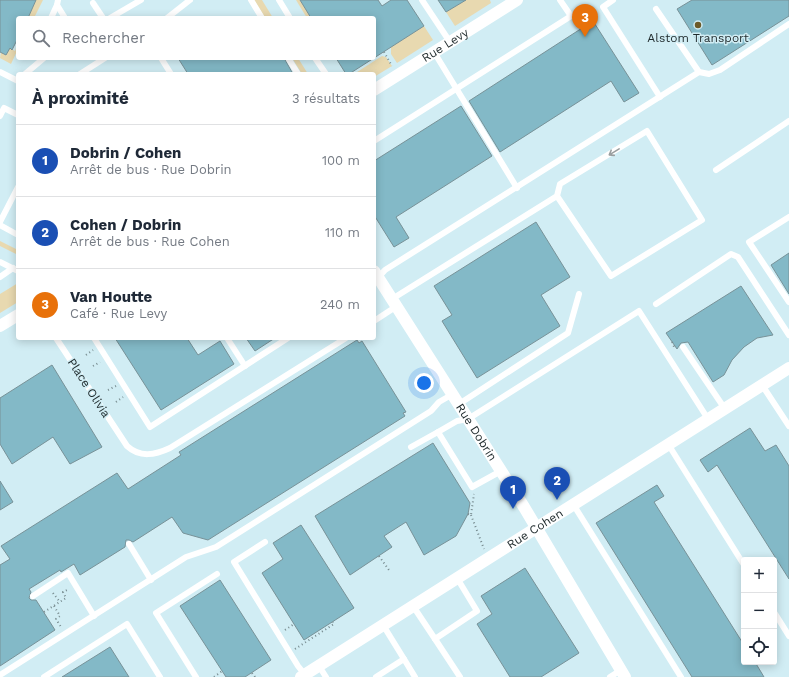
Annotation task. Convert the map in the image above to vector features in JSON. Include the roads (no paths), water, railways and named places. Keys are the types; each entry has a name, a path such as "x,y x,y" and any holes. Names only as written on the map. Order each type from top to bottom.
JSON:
{"street":[{"name":"Rue Levy","path":"376,89 517,0"},
{"name":"Rue Dobrin","path":"376,278 395,303 468,418 623,673"},
{"path":"0,326 16,316"},
{"name":"Rue Cohen","path":"304,676 789,368"}],"lane":[{"path":"114,16 142,0"},
{"path":"170,16 190,0"},
{"path":"251,0 261,16"},
{"path":"279,0 289,16"},
{"path":"422,0 450,42"},
{"path":"376,140 455,88 571,16 560,0"},
{"path":"94,1 102,16"},
{"path":"610,1 603,7 660,97"},
{"path":"52,16 57,2"},
{"path":"57,2 64,16"},
{"path":"656,9 699,72"},
{"path":"376,276 699,72 709,74 720,70 789,24"},
{"path":"434,52 516,188"},
{"path":"27,72 42,60"},
{"path":"83,72 102,60"},
{"path":"162,60 170,72"},
{"path":"289,60 297,72"},
{"path":"317,60 325,72"},
{"path":"0,72 16,79"},
{"path":"0,116 4,108 16,114"},
{"path":"716,170 789,121"},
{"path":"376,319 395,303 557,196 560,184 647,131 702,220 612,276 557,196"},
{"path":"0,222 16,191"},
{"path":"789,217 749,242 789,302"},
{"path":"0,226 16,234"},
{"path":"656,304 731,254 738,257 789,335"},
{"path":"0,262 15,270"},
{"path":"0,277 15,270"},
{"path":"0,675 186,557 216,547 431,411 440,402 456,399 568,332 580,294"},
{"path":"411,447 457,421 468,418 639,311 708,419"},
{"name":"Place Olivia","path":"57,340 122,438 131,450 140,454 153,454 163,451 343,340"},
{"path":"95,340 150,427 285,340"},
{"path":"228,340 245,366"},
{"path":"683,347 725,409"},
{"path":"762,385 789,426"},
{"path":"438,432 472,487 501,471"},
{"path":"668,444 741,560"},
{"path":"573,504 681,677"},
{"path":"265,542 234,562 304,676"},
{"path":"129,544 151,580"},
{"path":"33,596 68,573 94,616"},
{"path":"196,677 156,613 217,574"},
{"path":"435,639 477,611 457,578"},
{"path":"413,606 460,677"},
{"path":"777,617 789,636"},
{"path":"44,677 127,624 160,677"},
{"path":"383,625 416,677"},
{"path":"376,677 404,659"},
{"path":"319,666 326,677"},
{"path":"610,677 623,673"}],"place":[{"name":"Alstom Transport","path":"698,25"},
{"name":"Van Houtte","path":"585,37"},
{"name":"Cohen / Dobrin","path":"557,500"},
{"name":"Dobrin / Cohen","path":"513,509"}]}
